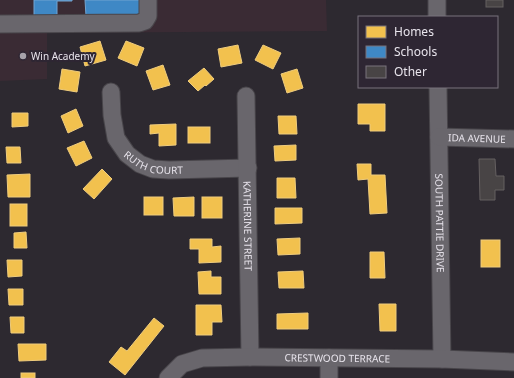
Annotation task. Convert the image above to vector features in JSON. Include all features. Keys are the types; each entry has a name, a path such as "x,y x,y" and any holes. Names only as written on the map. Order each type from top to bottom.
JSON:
{"street":[{"path":"0,24 139,23 145,21 148,16 148,0"},
{"path":"437,0 438,16"},
{"name":"SOUTH PATTIE DRIVE","path":"438,88 442,359"},
{"name":"RUTH COURT","path":"111,92 112,115 116,138 127,154 140,164 152,169 169,170 248,168"},
{"name":"KATHERINE STREET","path":"246,96 250,357"},
{"name":"IDA AVENUE","path":"439,137 514,139"},
{"name":"CRESTWOOD TERRACE","path":"168,378 182,364 202,358 442,359 514,362"},
{"path":"329,358 329,378"}],"shaded area":[{"name":"Win Academy","path":"0,0 326,0 327,31 47,33 47,79 0,81"}],"building: Homes":[{"path":"100,41 106,60 85,66 80,47"},
{"path":"126,41 144,48 137,66 118,58"},
{"path":"238,45 242,63 221,67 218,49"},
{"path":"263,45 281,53 273,69 255,60"},
{"path":"163,65 170,85 153,90 146,71"},
{"path":"204,68 214,79 198,91 188,81"},
{"path":"62,69 80,72 77,92 59,89"},
{"path":"297,69 303,88 287,93 281,74"},
{"path":"358,104 385,104 385,131 370,131 370,124 358,124"},
{"path":"76,109 83,126 68,133 61,116"},
{"path":"12,113 28,113 28,126 12,127"},
{"path":"278,116 296,116 297,134 279,134"},
{"path":"176,124 176,145 159,146 159,133 150,134 150,125"},
{"path":"188,127 210,127 210,143 188,143"},
{"path":"84,141 92,158 76,166 67,148"},
{"path":"296,145 296,160 275,161 274,146"},
{"path":"6,147 20,147 21,163 7,163"},
{"path":"357,164 371,164 371,175 385,175 387,213 370,214 368,179 358,180"},
{"path":"102,169 112,179 94,199 83,189"},
{"path":"30,174 30,197 8,197 7,175"},
{"path":"277,178 295,178 296,198 277,198"},
{"path":"144,197 163,197 163,215 144,215"},
{"path":"194,197 194,216 174,216 173,198"},
{"path":"202,197 222,197 222,218 202,218"},
{"path":"10,204 27,204 27,226 10,226"},
{"path":"275,208 302,208 302,223 275,224"},
{"path":"26,232 27,248 14,248 14,233"},
{"path":"300,238 300,254 278,255 277,239"},
{"path":"190,239 212,239 212,247 221,246 221,262 199,263 199,249 190,249"},
{"path":"481,240 500,240 500,267 481,267"},
{"path":"370,252 384,252 385,278 370,278"},
{"path":"7,260 22,260 22,276 8,277"},
{"path":"211,271 211,277 221,277 221,294 199,294 198,272"},
{"path":"303,271 304,288 279,288 278,272"},
{"path":"8,289 23,289 23,305 9,305"},
{"path":"379,304 396,304 396,331 380,331"},
{"path":"196,305 221,305 222,322 212,322 212,335 196,335"},
{"path":"308,313 308,329 277,329 277,314"},
{"path":"10,317 24,317 24,333 11,333"},
{"path":"154,318 164,326 125,375 109,362 121,347 127,351"},
{"path":"18,344 46,344 46,360 19,361"},
{"path":"21,373 35,373 35,378 21,378"}],"building: Schools":[{"path":"34,0 72,1 57,1 57,17 34,18"},
{"path":"85,0 140,0 141,15 86,16"}],"building: Other":[{"path":"486,0 503,0 503,7 486,7"},
{"path":"479,159 495,159 496,176 504,176 504,190 495,190 495,200 480,200"}],"place":[{"name":"Win Academy","path":"23,56"}]}
